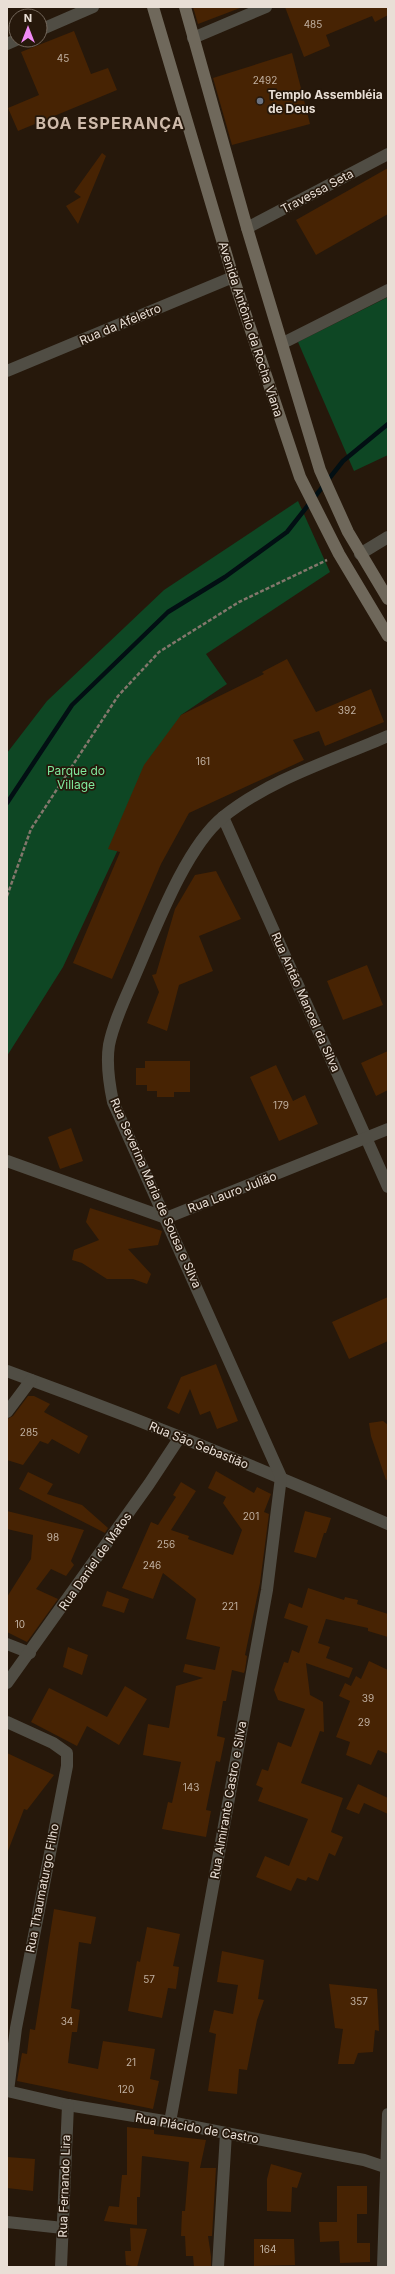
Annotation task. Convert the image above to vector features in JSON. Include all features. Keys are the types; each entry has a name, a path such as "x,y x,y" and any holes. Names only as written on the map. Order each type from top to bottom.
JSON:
{"main road":[{"name":"Avenida Antônio da Rocha Viana","path":"153,7 233,277 300,476 339,554 388,636"},
{"name":"Avenida Antônio da Rocha Viana","path":"185,7 247,228 283,343 320,470 348,532 388,599"}],"street":[{"path":"48,27 93,7"},
{"path":"193,38 266,7"},
{"name":"Travessa Seta","path":"247,228 388,154"},
{"name":"Rua da Afeletro","path":"7,371 233,277"},
{"path":"283,343 388,290"},
{"path":"360,554 388,537"},
{"name":"Rua Severina Maria de Sousa e Silva","path":"281,1477 114,1102 108,1072 109,1045 121,1009 154,932 180,878 199,844 223,817 248,800 288,779 388,736"},
{"name":"Rua Antão Manoel da Silva","path":"223,817 388,1187"},
{"name":"Rua Lauro Julião","path":"166,1218 367,1139 388,1129"},
{"path":"7,1161 166,1218"},
{"name":"Rua São Sebastião","path":"7,1371 281,1477 388,1524"},
{"path":"7,1412 31,1380"},
{"name":"Rua Daniel de Matos","path":"7,1683 30,1654 149,1484 180,1437"},
{"name":"Rua Almirante Castro e Silva","path":"170,2122 267,1590 281,1477"},
{"path":"7,1644 30,1654"},
{"name":"Rua Thaumaturgo Filho","path":"7,1722 61,1747 67,1753 67,1766 16,2028 8,2091"},
{"name":"Rua Plácido de Castro","path":"8,2091 68,2105 226,2132 364,2160 385,2167"},
{"name":"Rua Fernando Lira","path":"61,2267 68,2105"},
{"path":"383,2267 385,2167 388,2114"},
{"path":"218,2267 226,2132"},
{"path":"7,2222 63,2228"}],"path":[{"path":"7,896 31,829 118,696 159,652 240,602 339,554"}],"green space":[{"path":"388,297 388,455 354,471 298,342"},
{"name":"Parque do Village","path":"298,501 330,572 206,654 227,684 181,715 63,967 7,1056 7,753 47,701 164,590"}],"building":[{"path":"193,7 240,7 240,8 198,24"},
{"path":"285,7 388,7 388,15 375,22 372,16 326,35 330,46 304,57"},
{"path":"74,31 91,74 108,68 117,90 18,131 8,108 39,95 21,52 31,48 48,48 48,41"},
{"name":"Templo Assembléia de Deus","path":"292,53 310,124 232,145 213,78"},
{"path":"102,153 106,156 78,224 66,206 81,197 74,192"},
{"path":"388,168 388,214 316,255 296,220"},
{"path":"287,659 316,712 371,689 384,722 325,746 319,731 293,740 304,760 189,813 161,864 112,979 73,963 120,852 108,849 144,765 181,715 264,674 262,672"},
{"path":"216,871 241,919 199,936 213,971 179,985 167,1031 147,1023 159,992 152,975 156,974 175,909 195,875"},
{"path":"367,965 383,1005 343,1020 327,981"},
{"path":"388,1051 388,1090 376,1096 361,1063"},
{"path":"145,1061 190,1061 190,1092 174,1092 174,1097 157,1097 157,1091 147,1091 147,1085 136,1085 136,1068 145,1068"},
{"path":"276,1065 293,1101 305,1095 318,1124 279,1141 250,1077"},
{"path":"71,1128 83,1161 60,1169 48,1137"},
{"path":"90,1208 162,1231 158,1245 128,1249 151,1274 147,1284 133,1279 107,1279 82,1263 72,1260 74,1250 99,1240 86,1222"},
{"path":"388,1297 388,1341 349,1359 332,1322"},
{"path":"216,1364 238,1421 217,1429 210,1411 200,1415 190,1389 179,1414 167,1408 181,1377"},
{"path":"28,1396 34,1396 50,1404 44,1412 88,1436 79,1454 52,1439 48,1444 40,1441 23,1465 7,1460 7,1419 13,1416"},
{"path":"383,1421 388,1425 388,1479 386,1480 371,1436 369,1423"},
{"path":"216,1471 254,1493 257,1487 271,1494 264,1512 269,1514 260,1583 245,1655 247,1656 245,1670 244,1673 232,1670 226,1701 223,1701 217,1736 225,1738 220,1762 216,1761 206,1810 211,1811 206,1837 162,1829 168,1802 172,1803 181,1762 143,1755 148,1724 169,1728 176,1686 203,1678 183,1672 185,1664 215,1670 220,1647 186,1639 196,1599 163,1573 153,1599 122,1588 151,1522 158,1525 176,1497 173,1495 181,1482 196,1491 171,1530 189,1536 188,1539 233,1555 242,1530 223,1503 226,1497 208,1488"},
{"path":"28,1472 53,1484 47,1494 82,1505 108,1528 105,1533 19,1489"},
{"path":"7,1511 84,1530 71,1561 74,1565 66,1576 51,1569 36,1589 58,1599 27,1642 7,1632 7,1597 31,1559 33,1535 7,1529"},
{"path":"305,1511 331,1518 326,1533 324,1533 316,1558 294,1552"},
{"path":"308,1588 344,1600 345,1597 358,1600 357,1604 388,1614 388,1637 368,1631 368,1628 326,1619 318,1643 330,1647 326,1658 353,1668 349,1678 306,1663 310,1695 323,1702 324,1732 320,1731 301,1783 343,1798 331,1832 343,1837 335,1856 329,1853 318,1881 308,1877 306,1881 297,1878 291,1891 256,1877 265,1856 289,1866 308,1819 258,1801 263,1788 256,1785 262,1769 268,1771 278,1742 291,1747 305,1709 278,1700 274,1690 284,1662 288,1663 292,1650 299,1653 308,1626 284,1618 289,1603 302,1608"},
{"path":"107,1591 129,1599 124,1613 102,1606"},
{"path":"68,1647 88,1655 82,1675 63,1667"},
{"path":"369,1661 388,1670 388,1754 378,1750 371,1765 346,1755 350,1742 336,1737 350,1701 339,1696 345,1683 351,1686 356,1676 361,1679"},
{"path":"125,1686 147,1699 119,1745 87,1726 77,1746 31,1722 49,1688 107,1717"},
{"path":"7,1753 54,1775 27,1810 24,1809 8,1851"},
{"path":"358,1784 388,1798 388,1814 364,1803 359,1814 346,1809"},
{"path":"54,1909 96,1917 91,1944 79,1942 71,2008 80,2010 77,2032 72,2032 68,2063 98,2069 103,2041 155,2049 150,2079 159,2081 153,2109 17,2081 22,2053 27,2054 30,2029 35,2030"},
{"path":"147,1927 180,1934 173,1966 179,1967 176,1989 168,1988 162,2018 128,2011 137,1961 140,1962"},
{"path":"222,1951 264,1960 258,1999 264,2000 257,2020 247,2070 239,2069 237,2094 208,2091 216,2034 209,2032 214,2010 233,2014 238,1985 217,1982"},
{"path":"329,1984 377,1989 379,2031 375,2030 373,2052 358,2053 354,2064 338,2064 343,2029 335,2028"},
{"path":"127,2127 154,2130 154,2134 206,2140 200,2168 216,2168 212,2236 208,2236 211,2267 194,2267 193,2256 186,2256 185,2236 181,2236 182,2211 185,2211 189,2162 142,2156 140,2197 137,2197 137,2225 104,2221 109,2206 119,2207 122,2175 127,2175"},
{"path":"7,2157 35,2159 33,2191 7,2188"},
{"path":"271,2164 302,2173 297,2188 292,2187 291,2212 267,2211 267,2179"},
{"path":"337,2186 367,2186 367,2214 357,2214 357,2243 370,2243 370,2262 340,2263 339,2241 320,2242 319,2222 337,2222"},
{"path":"130,2228 147,2229 137,2267 126,2265 125,2251 131,2251"},
{"path":"254,2239 294,2239 295,2265 254,2266"}],"waterway":[{"path":"7,803 72,705 168,612 225,577 287,532 343,461 388,424"}],"place":[{"name":"Templo Assembléia de Deus","path":"260,101"}],"district":[{"name":"BOA ESPERANÇA","path":"110,123"}]}
